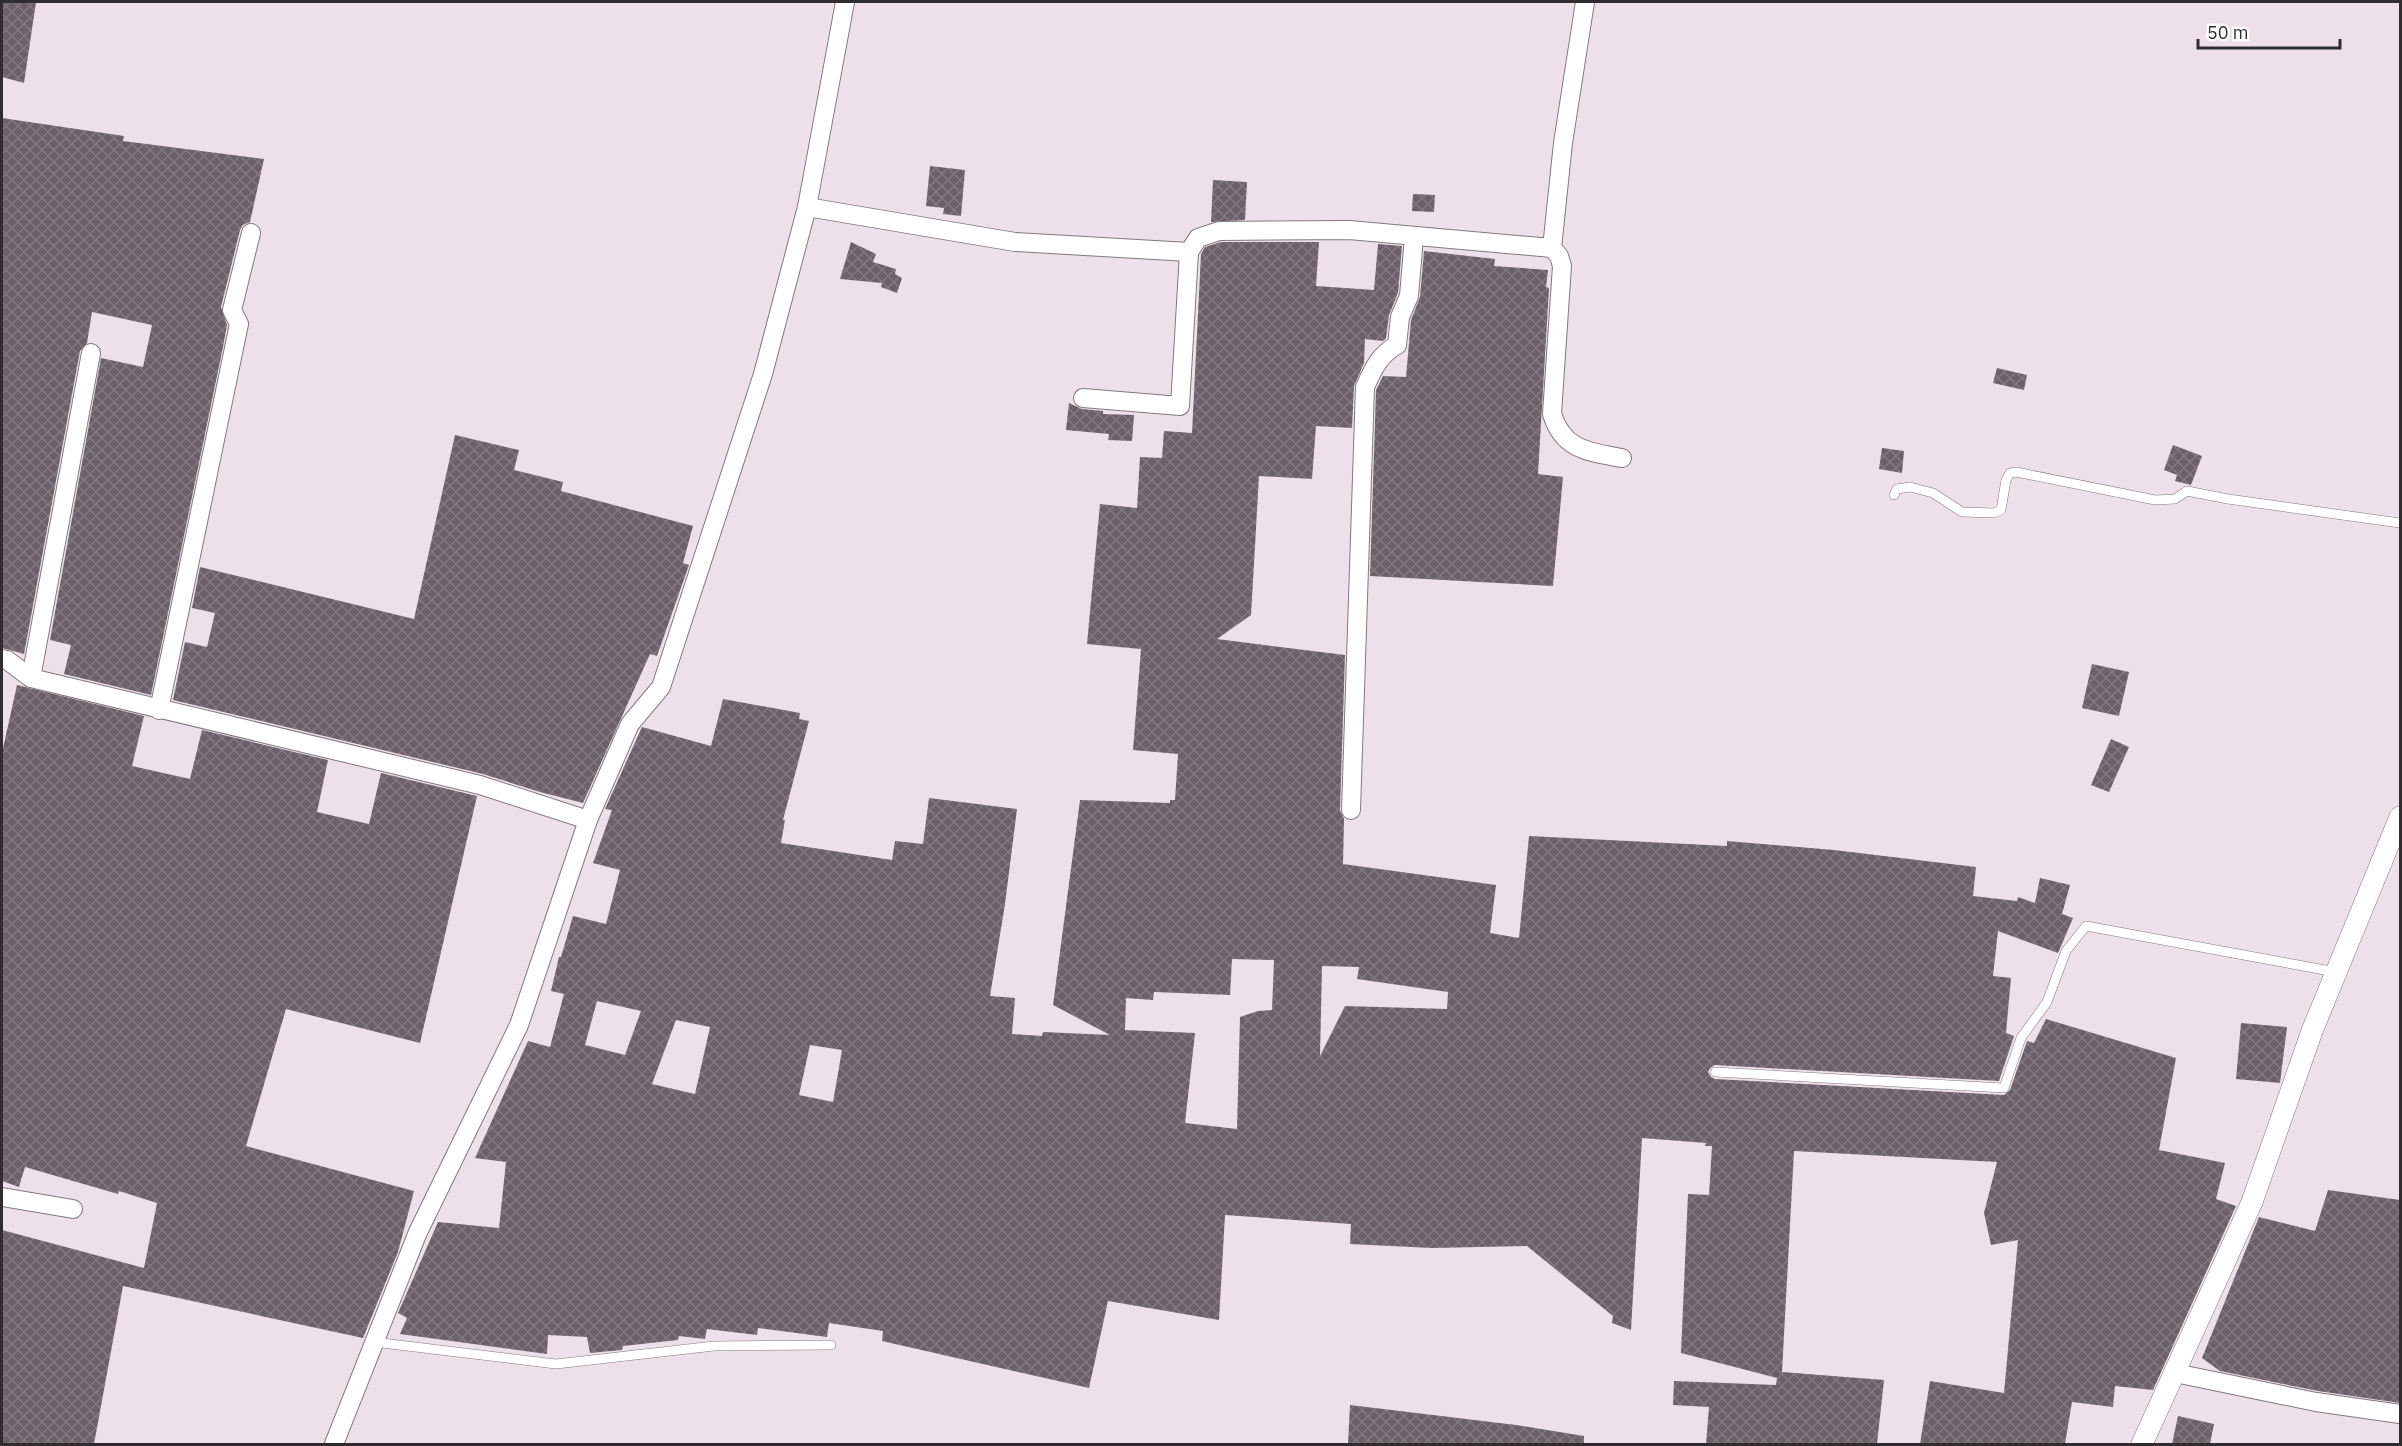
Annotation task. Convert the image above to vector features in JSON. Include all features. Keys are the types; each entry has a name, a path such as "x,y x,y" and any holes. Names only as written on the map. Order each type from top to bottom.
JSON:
{"street":[{"path":"334,1444 417,1232 519,1025 588,820 630,724 661,687 763,374 807,207 845,2"},
{"path":"1552,248 1563,143 1585,2"},
{"path":"807,207 1015,242 1189,252"},
{"path":"1083,398 1180,406 1189,252 1198,238 1219,231 1349,230 1552,248 1559,256 1562,266 1552,414 1557,429 1568,441 1587,452 1622,458"},
{"path":"159,710 239,324 232,310 251,232"},
{"path":"1351,810 1365,387 1381,358 1397,345 1400,317 1409,296 1414,237"},
{"path":"31,678 91,353"},
{"path":"2,658 31,678 480,785 588,820"},
{"path":"2142,1444 2252,1202 2312,1031 2400,818"},
{"path":"2,1197 73,1209"},
{"path":"2175,1373 2316,1402 2400,1414"}],"lane":[{"path":"1894,495 1897,489 1910,487 1933,493 1962,512 1994,513 2001,510 2006,480 2010,473 2016,472 2155,500 2175,499 2187,491 2228,499 2400,523"},
{"path":"1715,1072 2004,1088 2021,1038 2047,1002 2067,951 2086,926 2337,972"},
{"path":"374,1342 556,1364 714,1346 831,1344"}],"building":[{"path":"2,2 36,2 24,83 2,77"},
{"path":"2,118 124,136 123,141 264,159 250,222 243,225 240,230 221,307 227,325 151,695 64,674 71,645 50,640 101,358 143,367 152,325 92,312 87,343 80,351 24,654 2,648"},
{"path":"930,166 965,170 961,216 943,214 944,208 926,206"},
{"path":"1213,180 1247,182 1245,220 1211,222"},
{"path":"1413,194 1435,195 1434,212 1412,211"},
{"path":"851,242 876,254 873,262 896,269 895,274 902,278 897,293 881,287 882,283 840,279"},
{"path":"1221,242 1319,242 1316,286 1374,290 1378,244 1402,246 1398,293 1389,315 1386,338 1383,341 1365,339 1364,363 1354,386 1352,428 1316,426 1312,479 1259,476 1251,615 1217,639 1345,655 1340,810 1344,819 1343,864 1496,885 1490,933 1519,938 1529,836 1727,846 1727,841 1834,850 1976,867 1973,896 2017,901 2018,897 2035,903 2040,878 2070,885 2062,914 2073,918 2058,953 1998,931 1993,976 2011,978 2006,1033 2014,1036 1999,1081 1715,1065 1708,1072 1715,1079 2004,1095 2010,1090 2027,1041 2034,1043 2046,1019 2176,1058 2159,1150 2225,1163 2216,1199 2236,1206 2153,1390 2115,1386 2113,1407 2072,1402 2065,1444 1920,1444 1930,1381 2004,1393 2018,1240 1991,1245 1984,1213 1997,1162 1794,1151 1782,1372 1884,1380 1877,1444 1706,1444 1709,1407 1673,1405 1674,1381 1776,1385 1777,1378 1681,1353 1688,1194 1709,1195 1712,1146 1705,1146 1706,1143 1642,1138 1631,1330 1612,1323 1613,1316 1527,1246 1432,1248 1350,1244 1351,1224 1225,1215 1219,1320 1108,1301 1089,1388 882,1341 883,1331 829,1323 827,1337 758,1328 757,1335 707,1329 705,1339 679,1336 678,1340 623,1346 622,1350 590,1353 587,1337 548,1335 547,1354 400,1334 407,1318 398,1313 438,1222 499,1228 506,1162 475,1158 528,1041 550,1047 564,994 551,991 559,957 561,957 573,916 606,924 620,870 593,863 612,810 605,809 642,727 711,746 723,699 800,713 799,719 809,721 783,820 785,820 781,843 892,860 895,841 923,844 929,798 1017,809 990,996 1015,998 1012,1034 1042,1036 1043,1032 1110,1035 1053,1005 1080,800 1170,803 1170,800 1175,800 1178,754 1133,750 1141,649 1087,644 1100,504 1137,508 1140,457 1162,458 1164,431 1192,433 1201,254 1205,247","holes":["1232,959 1274,960 1272,1010 1258,1011 1240,1017 1237,1129 1185,1123 1195,1033 1125,1030 1126,998 1153,1000 1154,992 1230,995","1322,966 1359,967 1357,979 1448,992 1447,1009 1345,1006 1320,1056","597,1001 641,1011 625,1055 585,1045","676,1020 710,1027 695,1094 652,1084","810,1045 842,1050 833,1102 799,1095"]},
{"path":"1424,251 1495,259 1494,266 1548,270 1546,287 1549,288 1538,474 1563,477 1553,586 1370,576 1376,390 1383,376 1406,377 1411,320 1420,297"},
{"path":"1997,368 2027,375 2024,390 1993,383"},
{"path":"1069,403 1082,409 1103,411 1103,414 1134,415 1132,441 1108,440 1109,434 1066,430"},
{"path":"455,435 519,450 514,470 563,482 561,491 693,526 683,563 689,565 657,656 650,654 583,803 483,774 173,700 185,642 207,647 215,613 192,608 200,567 414,619"},
{"path":"2173,445 2202,456 2191,485 2175,481 2177,475 2164,470"},
{"path":"1882,448 1904,451 1902,473 1879,469"},
{"path":"2092,664 2129,672 2119,716 2082,708"},
{"path":"17,685 144,716 132,766 190,779 202,730 328,760 317,812 369,824 381,773 477,796 420,1043 286,1009 246,1146 414,1191 398,1252 363,1338 123,1286 94,1444 2,1444 2,1230 144,1268 157,1203 25,1167 19,1187 2,1181 2,753"},
{"path":"2111,739 2129,747 2109,792 2091,785"},
{"path":"2241,1023 2287,1027 2280,1083 2236,1079"},
{"path":"2328,1190 2400,1200 2400,1403 2318,1391 2220,1371 2202,1358 2259,1217 2315,1231"},
{"path":"1350,1405 1516,1425 1584,1436 1584,1444 1348,1444"},
{"path":"2178,1416 2214,1424 2210,1444 2172,1444"}]}
